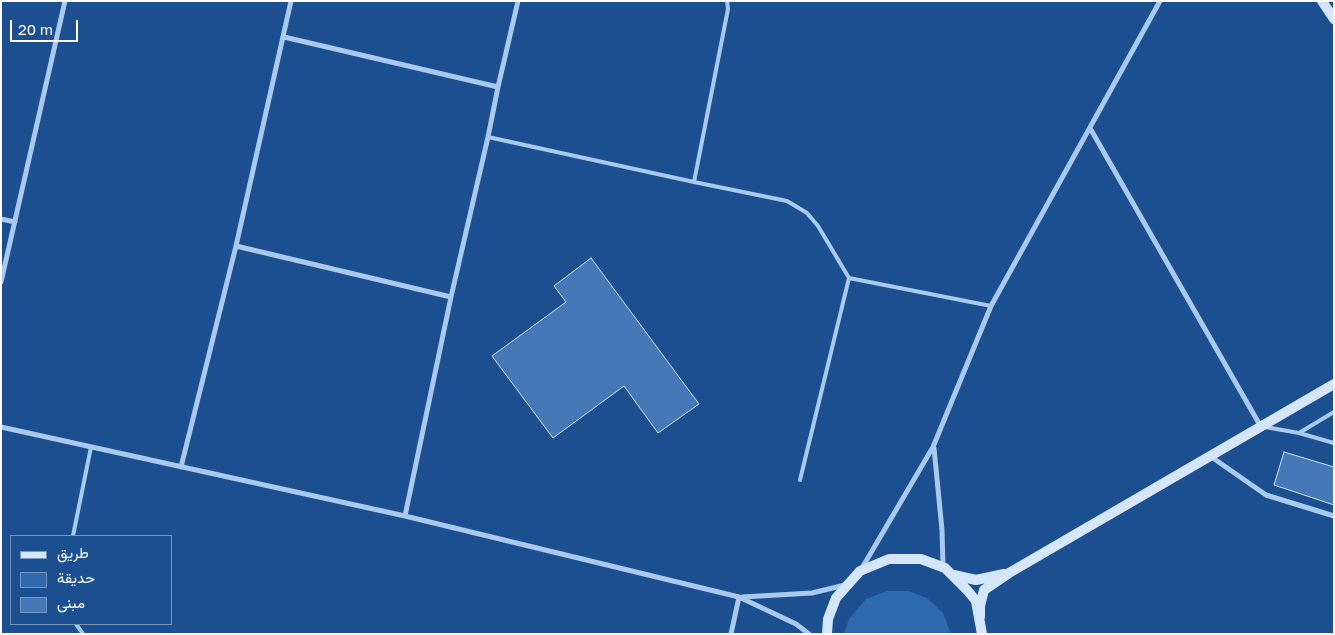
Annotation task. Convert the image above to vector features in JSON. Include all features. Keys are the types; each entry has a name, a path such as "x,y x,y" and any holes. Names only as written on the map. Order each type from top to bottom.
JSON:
{"street":[{"path":"1,282 65,1"},
{"path":"181,467 236,246 291,1"},
{"path":"405,516 451,297 518,1"},
{"path":"827,634 828,619 836,598 860,571 933,447 990,306 1160,1"},
{"path":"1322,1 1334,19"},
{"path":"284,37 498,87"},
{"path":"1090,128 1260,426"},
{"path":"1,219 14,222"},
{"path":"236,246 451,297"},
{"path":"982,634 980,606 984,590 1009,573 1334,384"},
{"path":"1,427 405,516 739,598 796,624 809,634"},
{"path":"933,447 947,570 976,601 980,617"},
{"path":"1210,456 1266,495 1334,516"},
{"path":"860,571 889,559 921,559 976,580 1009,573"},
{"path":"739,598 812,593 848,584"},
{"path":"731,634 739,598"}],"lane":[{"path":"694,182 728,1"},
{"path":"488,137 787,201 806,214 818,226 849,278 800,480"},
{"path":"849,278 990,306"},
{"path":"1298,433 1334,412"},
{"path":"1260,426 1298,433 1334,443"},
{"path":"73,535 91,447"}],"green space":[{"path":"887,591 909,591 927,598 943,613 951,634 844,634 849,619 866,599"}],"building":[{"path":"591,258 699,404 658,433 624,386 553,438 492,356 566,302 554,286"},
{"path":"1284,452 1334,467 1334,505 1274,485"}]}
